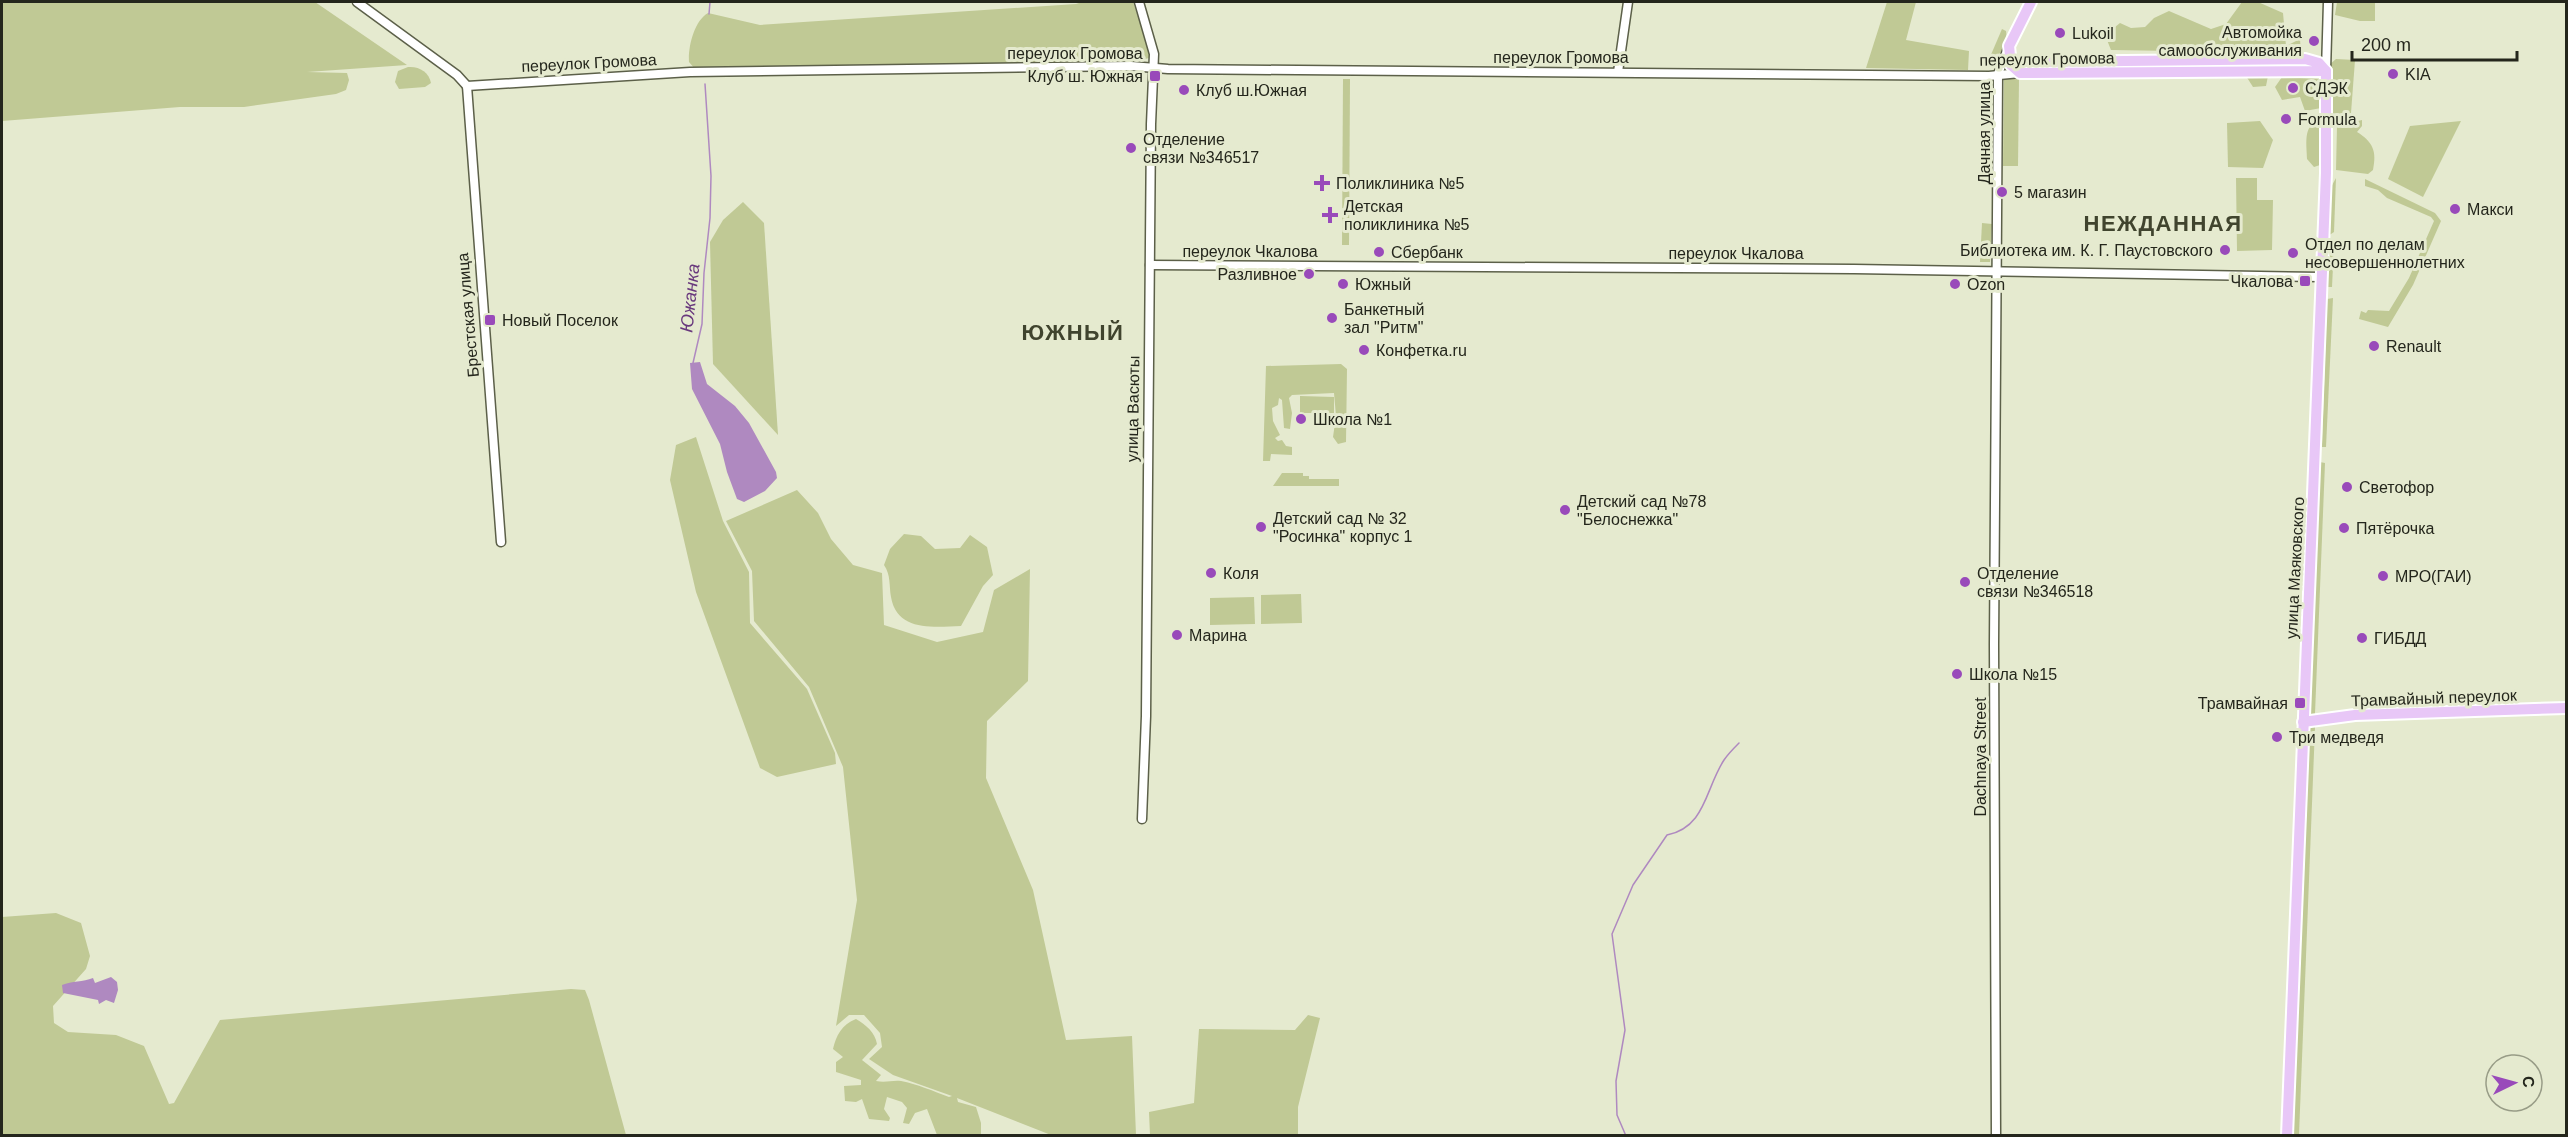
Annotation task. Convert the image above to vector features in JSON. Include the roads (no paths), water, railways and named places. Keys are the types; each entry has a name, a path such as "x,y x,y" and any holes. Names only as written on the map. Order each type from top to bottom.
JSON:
{"main road":[{"name":"Дачная улица","path":"2012,45 2031,2"},
{"name":"Дачная улица","path":"2012,45 2036,2"},
{"name":"переулок Громова","path":"2012,45 2017,66 2326,71"},
{"name":"улица Маяковского","path":"2287,1136 2327,142 2326,71"},
{"name":"Трамвайный переулок","path":"2303,722 2355,715 2566,708"}],"street":[{"path":"357,2 457,75 467,86"},
{"name":"улица Васюты","path":"1139,2 1152,43 1154,68 1151,124 1146,707 1142,819"},
{"path":"1618,72 1628,2"},
{"name":"улица Маяковского","path":"2326,71 2328,2"},
{"name":"Дачная улица","path":"1999,271 1998,74 2012,45"},
{"name":"переулок Громова","path":"467,86 690,72 1131,66 1998,74 2017,66"},
{"name":"Брестская улица","path":"467,86 501,542"},
{"name":"переулок Чкалова","path":"1150,265 1999,271 2321,277"},
{"name":"Dachnaya Street","path":"1996,1136 1994,645 1999,271"}],"waterway":[{"name":"Южанка","path":"709,14 710,2"},
{"name":"Южанка","path":"693,363 702,324 704,273 710,218 711,176 705,84"},
{"path":"1626,1136 1617,1115 1616,1081 1625,1030 1612,934 1633,885 1667,835 1680,831 1697,815 1724,760 1739,743"}],"place":[{"name":"Lukoil","path":"2060,33"},
{"name":"Автомойка самообслуживания","path":"2314,41"},
{"name":"KIA","path":"2393,74"},
{"name":"Клуб ш. Южная","path":"1155,76"},
{"name":"СДЭК","path":"2293,88"},
{"name":"Клуб ш.Южная","path":"1184,90"},
{"name":"Formula","path":"2286,119"},
{"name":"Отделение связи №346517","path":"1131,148"},
{"name":"Поликлиника №5","path":"1322,183"},
{"name":"5 магазин","path":"2002,192"},
{"name":"Макси","path":"2455,209"},
{"name":"Детская поликлиника №5","path":"1330,215"},
{"name":"Библиотека им. К. Г. Паустовского","path":"2225,250"},
{"name":"Сбербанк","path":"1379,252"},
{"name":"Отдел по делам несовершеннолетних","path":"2293,253"},
{"name":"Разливное","path":"1309,274"},
{"name":"Чкалова","path":"2305,281"},
{"name":"Южный","path":"1343,284"},
{"name":"Ozon","path":"1955,284"},
{"name":"Банкетный зал \"Ритм\"","path":"1332,318"},
{"name":"Новый Поселок","path":"490,320"},
{"name":"Renault","path":"2374,346"},
{"name":"Конфетка.ru","path":"1364,350"},
{"name":"Школа №1","path":"1301,419"},
{"name":"Светофор","path":"2347,487"},
{"name":"Детский сад №78 \"Белоснежка\"","path":"1565,510"},
{"name":"Детский сад № 32 \"Росинка\" корпус 1","path":"1261,527"},
{"name":"Пятёрочка","path":"2344,528"},
{"name":"Коля","path":"1211,573"},
{"name":"МРО(ГАИ)","path":"2383,576"},
{"name":"Отделение связи №346518","path":"1965,582"},
{"name":"Марина","path":"1177,635"},
{"name":"ГИБДД","path":"2362,638"},
{"name":"Школа №15","path":"1957,674"},
{"name":"Трамвайная","path":"2300,703"},
{"name":"Три медведя","path":"2277,737"}],"district":[{"name":"НЕЖДАННАЯ","path":"2163,223"},
{"name":"ЮЖНЫЙ","path":"1073,332"}]}
